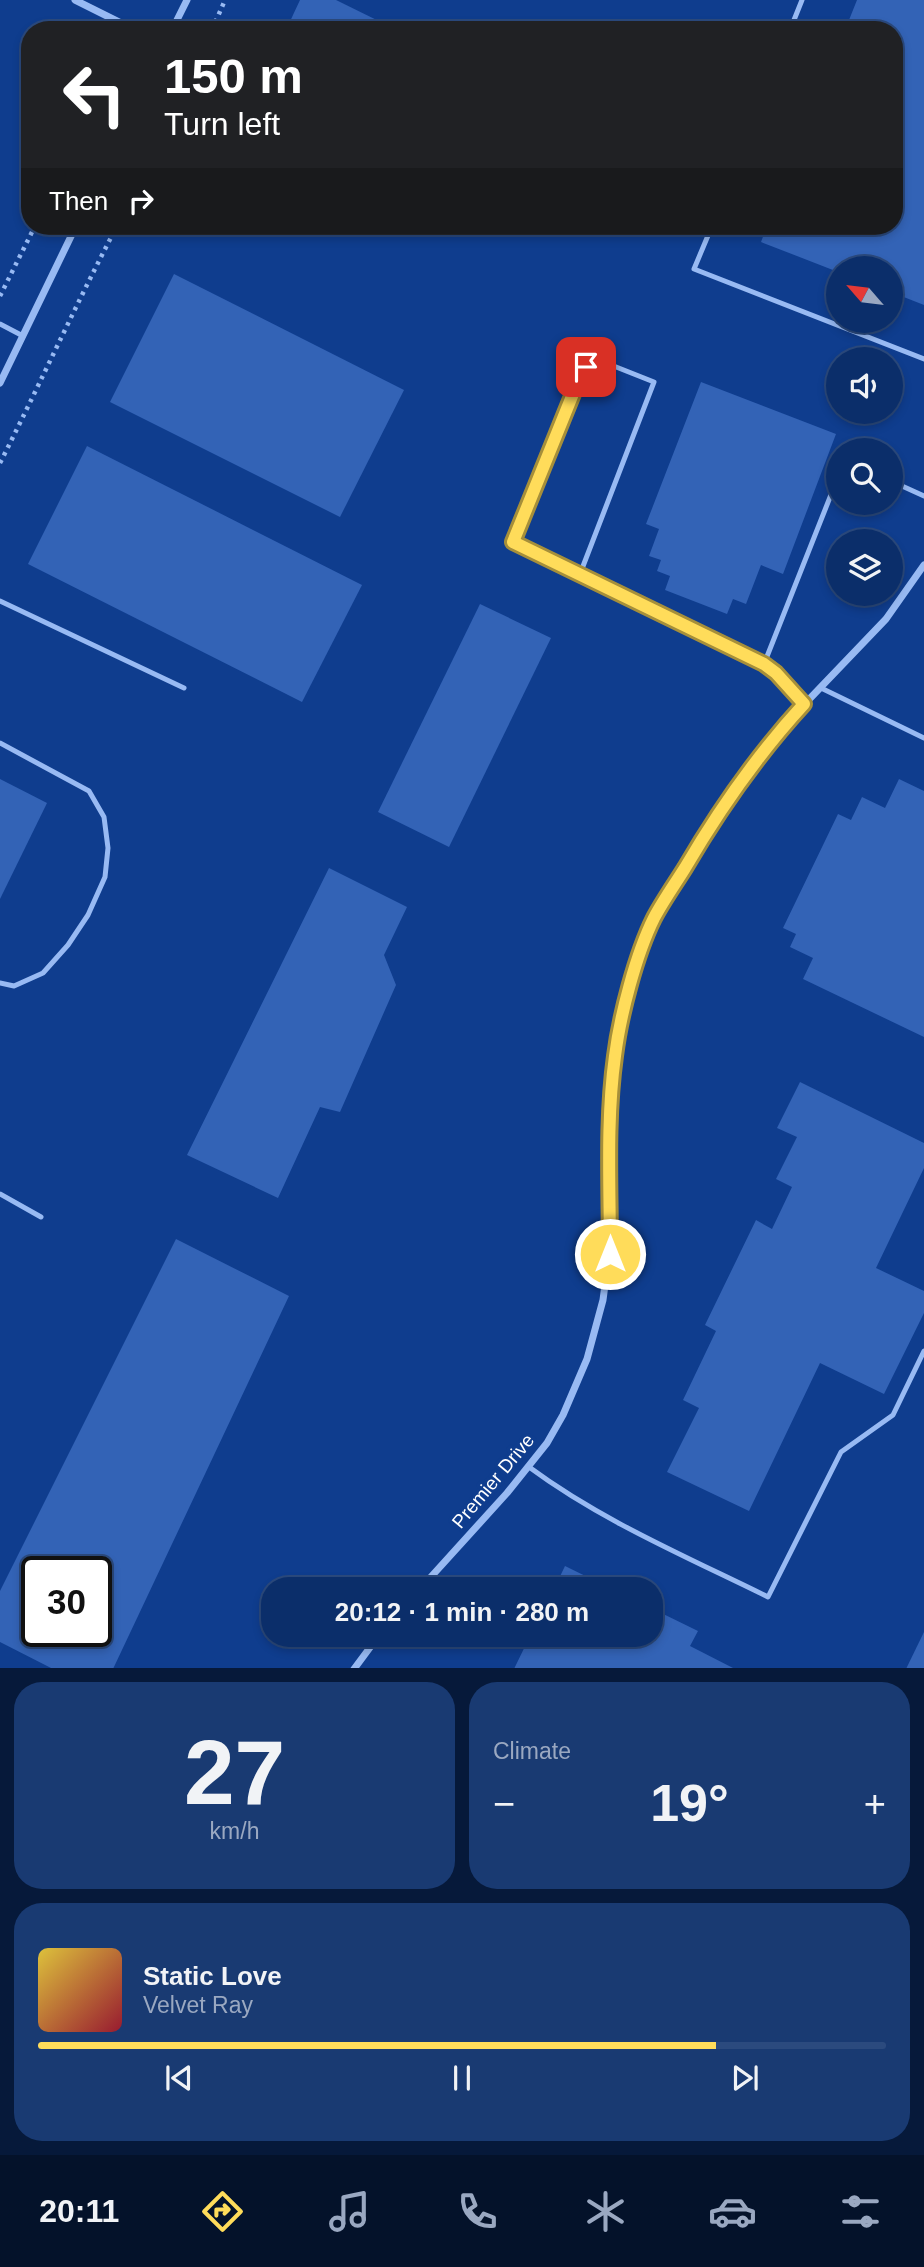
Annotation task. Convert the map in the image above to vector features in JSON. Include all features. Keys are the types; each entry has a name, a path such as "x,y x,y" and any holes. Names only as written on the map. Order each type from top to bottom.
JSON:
{"street":[{"path":"75,0 117,21"},
{"path":"176,21 187,0"},
{"path":"0,383 72,235"},
{"name":"Premier Drive","path":"431,1577 529,1467 563,1415 587,1359 603,1300 610,1254 610,1099 615,1054 624,1010 654,919 706,832 774,736 886,619 924,565"},
{"path":"354,1668 370,1647"}],"lane":[{"path":"794,21 802,0"},
{"path":"708,235 694,269 924,359"},
{"path":"0,324 23,336"},
{"path":"580,574 654,382 601,361 586,367 581,374 513,542 764,664 776,673 804,704"},
{"path":"903,486 924,496"},
{"path":"764,664 826,507"},
{"path":"0,601 184,688"},
{"path":"821,688 924,738"},
{"path":"0,743 89,791 104,817 108,848 105,877 88,915 68,945 43,973 14,986 0,983"},
{"path":"0,1194 41,1217"},
{"path":"529,1467 596,1511 768,1597 841,1452 893,1415 924,1352"}],"path":[{"path":"216,21 225,0"},
{"path":"0,296 30,235"},
{"path":"0,463 112,235"}],"building":[{"path":"300,0 336,0 379,21 290,21"},
{"path":"857,0 924,0 924,305 903,297 903,256 826,256 826,267 761,242 764,235 903,235 903,21 849,21"},
{"path":"174,274 404,390 340,517 110,402"},
{"path":"701,382 836,434 834,438 826,438 826,460 783,574 761,565 746,604 733,599 727,614 665,590 670,576 657,571 661,560 649,556 659,529 646,524"},
{"path":"87,446 362,585 302,702 28,564"},
{"path":"480,604 551,638 449,847 378,812"},
{"path":"0,779 47,803 0,899"},
{"path":"899,779 924,791 924,1037 803,979 813,958 790,947 796,934 783,928 838,814 851,820 862,797 885,808"},
{"path":"329,868 407,907 384,955 396,985 340,1112 320,1107 278,1198 187,1155"},
{"path":"800,1082 924,1143 924,1168 876,1268 924,1291 924,1313 884,1394 820,1363 749,1511 667,1472 699,1408 683,1400 716,1331 705,1325 756,1220 772,1229 792,1187 776,1179 797,1137 777,1128"},
{"path":"176,1239 289,1296 113,1668 51,1668 0,1642 0,1591"},
{"path":"565,1566 587,1577 560,1577"},
{"path":"663,1614 698,1631 690,1646 733,1668 514,1668 525,1647 663,1647"},
{"path":"924,1632 924,1668 906,1668"}],"route":[{"path":"586,367 513,542 764,664 776,673 804,704 774,736 706,832 654,919 639,961 624,1010 610,1099 610,1254"}]}
